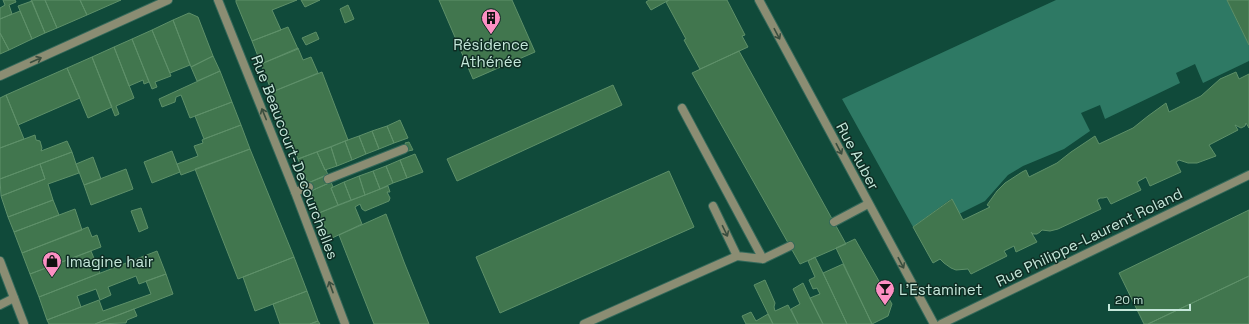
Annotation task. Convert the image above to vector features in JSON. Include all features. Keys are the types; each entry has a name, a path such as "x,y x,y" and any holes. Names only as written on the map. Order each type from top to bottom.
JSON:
{"street":[{"path":"0,76 168,0"},
{"name":"Rue Beaucourt-Decourchelles","path":"218,0 296,192 345,324"},
{"name":"Rue Auber","path":"759,0 934,324"},
{"path":"682,108 763,259"},
{"path":"328,180 404,149"},
{"name":"Rue Philippe-Laurent Roland","path":"941,324 1249,175"},
{"path":"296,192 309,187"},
{"path":"834,222 868,204"},
{"path":"712,206 737,256"},
{"path":"584,324 737,256 763,259 790,246"},
{"path":"0,261 24,324"},
{"path":"0,305 14,298"}],"green space":[{"path":"1056,0 1227,0 1249,45 1249,61 1203,83 1195,64 1176,73 1180,83 1105,119 1100,105 1081,113 1090,131 1064,149 1023,166 1008,175 985,201 959,214 951,199 913,227 842,99"}],"building":[{"path":"3,0 15,0 16,2 9,5 12,14 0,19 0,8 5,5"},
{"path":"31,0 45,0 57,28 45,33"},
{"path":"45,0 80,0 87,15 57,28"},
{"path":"80,0 121,0 87,15"},
{"path":"236,0 297,0 272,10 281,30 252,41"},
{"path":"301,0 320,0 305,7"},
{"name":"Résidence Athénée","path":"439,0 512,0 535,52 473,79"},
{"path":"649,0 669,0 651,10 646,2"},
{"path":"669,0 727,0 745,35 742,36 748,47 700,69 666,2"},
{"path":"1227,0 1249,0 1249,45"},
{"path":"32,1 45,33 32,39 18,6"},
{"path":"348,5 354,19 345,23 340,9"},
{"path":"20,11 32,39 9,50 0,33 0,19"},
{"path":"189,13 198,17 213,56 191,67 173,20"},
{"path":"173,20 190,65 170,73 152,30"},
{"path":"288,27 298,49 261,64 252,41"},
{"path":"152,30 171,76 155,82 157,87 152,89 132,39"},
{"path":"316,32 319,39 306,45 302,38"},
{"path":"0,33 9,50 0,54"},
{"path":"132,39 149,82 144,84 143,80 129,86 114,47"},
{"path":"114,47 134,98 116,106 119,114 115,116 92,57"},
{"path":"298,48 303,60 311,57 318,73 272,92 261,64"},
{"path":"739,51 846,244 800,264 692,73"},
{"path":"213,56 220,71 197,81 191,67"},
{"path":"92,57 112,107 88,118 67,68"},
{"path":"67,68 80,98 18,125 6,95"},
{"path":"220,71 232,102 190,118 181,95 176,97 175,102 162,107 159,99"},
{"path":"322,72 348,140 298,159 272,92"},
{"path":"1236,72 1239,79 1249,74 1249,128 1246,123 1245,126 1241,128 1235,125 1238,130 1209,145 1216,156 1197,163 1188,163 1179,160 1176,162 1181,172 1150,186 1146,177 1137,182 1141,190 1111,204 1107,197 1100,198 1097,200 1101,209 1058,229 1050,231 1042,230 1037,234 1033,234 1031,232 1037,242 1016,252 1014,246 1004,251 1007,256 971,274 968,269 956,270 951,268 940,259 933,263 913,227 952,199 963,220 990,207 987,205 997,191 1005,183 1022,172 1026,170 1029,177 1057,163 1095,136 1099,144 1133,128 1166,103 1169,112 1201,96 1220,79"},
{"path":"613,85 622,105 457,181 447,159"},
{"path":"6,95 24,139 0,148 0,98"},
{"path":"232,102 241,125 204,139 195,116"},
{"path":"400,120 408,138 394,143 387,126"},
{"path":"241,125 250,149 181,175 177,164 198,156 194,146 203,143 202,140 204,139"},
{"path":"387,126 394,143 379,149 372,131"},
{"path":"372,131 379,149 366,154 359,136"},
{"path":"35,135 36,140 40,141 42,148 41,151 67,141 72,152 0,179 0,148"},
{"path":"359,136 366,154 352,160 345,141"},
{"path":"345,141 352,160 337,166 331,147"},
{"path":"409,142 413,150 408,151 405,143"},
{"path":"331,147 337,166 325,170 317,152"},
{"path":"250,149 294,257 238,279 195,169"},
{"path":"172,151 180,172 152,183 144,162"},
{"path":"72,152 79,173 48,184 53,200 8,217 1,196 45,179 40,164"},
{"path":"317,152 328,175 308,183 298,159"},
{"path":"415,154 423,172 407,178 400,160"},
{"path":"93,157 101,179 84,185 76,164"},
{"path":"400,160 407,178 393,183 386,166"},
{"path":"40,164 45,179 1,196 0,179"},
{"path":"386,166 393,183 380,189 373,171"},
{"path":"126,169 133,189 91,205 84,185"},
{"path":"373,171 380,189 365,195 359,176"},
{"path":"669,171 694,227 500,313 476,257"},
{"path":"326,175 329,183 311,191 308,183"},
{"path":"359,176 365,195 351,200 344,182"},
{"path":"331,182 333,187 331,188 338,205 319,213 311,191"},
{"path":"344,182 351,200 338,205 331,188"},
{"path":"388,186 390,192 387,192 390,198 389,201 365,211 362,209 360,204 355,207 362,224 330,239 319,213"},
{"path":"53,200 59,215 14,232 8,217"},
{"path":"141,208 148,228 139,232 131,211"},
{"path":"75,209 82,230 22,253 14,232"},
{"path":"1249,210 1249,276 1148,324 1144,324 1119,273"},
{"path":"386,214 429,324 374,324 339,235"},
{"path":"88,227 92,237 97,235 101,247 30,274 22,253"},
{"path":"855,239 892,304 888,316 872,324 836,248"},
{"path":"91,251 100,273 39,297 30,274"},
{"path":"157,251 166,274 139,284 136,276 108,287 111,295 100,300 96,289 77,296 81,307 47,320 39,297"},
{"path":"294,257 307,291 255,311 243,277"},
{"path":"815,257 847,324 823,324 810,298 820,294 817,288 813,289 809,280 815,277 808,261"},
{"path":"843,264 872,324 847,324 823,273"},
{"path":"166,274 173,294 95,324 49,324 47,320 99,300 103,311 151,294 146,281"},
{"path":"1249,276 1249,324 1148,324"},
{"path":"765,280 775,303 775,311 788,305 798,324 773,324 754,285"},
{"path":"803,283 823,324 798,324 791,309 800,304 793,289"},
{"path":"307,291 318,321 310,324 280,324 273,304"},
{"path":"134,309 137,316 127,320 126,323 95,324"},
{"path":"751,312 756,321 768,314 773,324 746,324 742,316"},
{"path":"318,321 320,324 310,324"}],"place":[{"name":"Résidence Athénée","path":"491,35"},
{"name":"Imagine hair","path":"52,278"},
{"name":"L'Estaminet","path":"885,306"}]}
